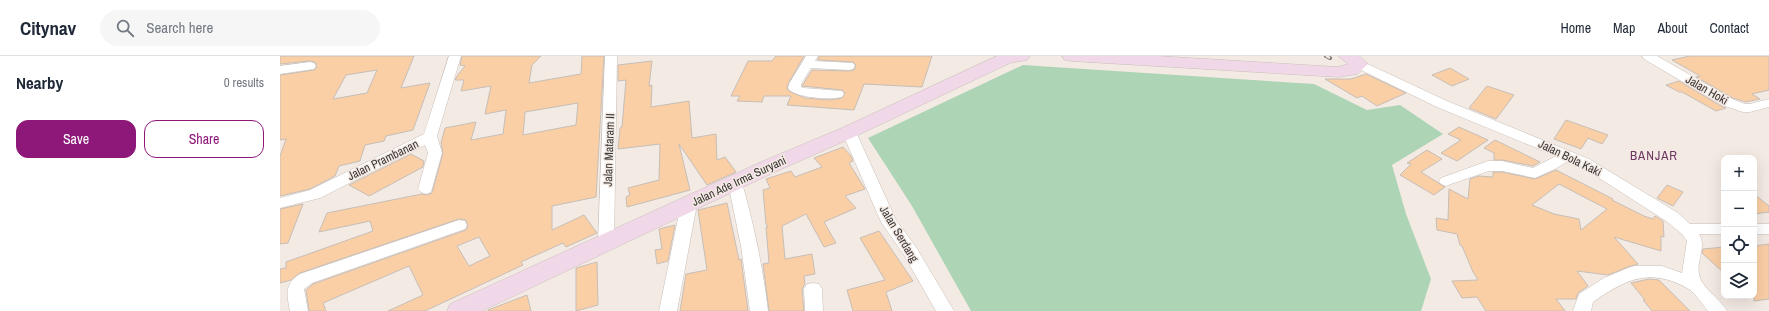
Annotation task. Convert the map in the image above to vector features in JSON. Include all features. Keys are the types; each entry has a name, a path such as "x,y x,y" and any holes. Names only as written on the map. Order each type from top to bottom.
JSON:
{"main road":[{"name":"Jalan Ade Irma Suryani","path":"459,311 689,204 849,132 984,68 1005,59 1021,56"},
{"path":"1071,56 1314,72 1338,72 1351,70 1353,60"}],"street":[{"name":"Jalan Prambanan","path":"280,203 315,194 430,136 455,56"},
{"name":"Jalan Mataram II","path":"606,243 611,56"},
{"name":"Jalan Hoki","path":"1648,56 1727,102 1743,108 1750,108 1769,103"},
{"path":"837,94 796,90 794,88 810,60 849,66"},
{"name":"Jalan Bola Kaki","path":"1353,60 1442,104 1584,162 1672,217 1686,229 1695,241 1690,273 1694,284"},
{"path":"280,70 310,66"},
{"name":"Jalan Serdang","path":"849,132 889,222 910,251 945,311"},
{"path":"426,189 435,153 430,136"},
{"path":"1446,181 1488,166 1502,166 1535,173 1550,166 1567,155"},
{"path":"735,183 752,255 759,311"},
{"path":"668,311 689,204"},
{"path":"299,311 295,290 296,285 299,282 313,275 459,225"},
{"path":"1686,229 1721,229"},
{"path":"1757,229 1769,229"},
{"path":"1582,311 1585,299 1610,282 1634,272 1662,272 1694,284 1718,311"},
{"path":"813,289 814,311"}],"green space":[{"path":"1023,65 1314,84 1367,110 1400,105 1443,134 1392,165 1406,214 1431,279 1421,311 971,311 912,206 868,138"}],"building":[{"path":"280,56 414,56 401,88 430,83 413,130 386,136 384,141 365,145 360,161 339,166 335,176 310,189 280,196 280,156 286,139 280,140 280,75 314,70 317,67 315,62 310,61 280,64","holes":["377,70 367,93 333,99 346,75"]},
{"path":"462,56 541,56 532,65 529,83 581,74 582,56 604,56 596,197 552,206 552,230 584,215 597,233 566,247 563,243 521,262 523,265 425,311 388,311 423,295 409,266 323,303 326,311 309,311 306,290 313,284 466,230 468,226 466,220 459,219 300,273 291,280 280,283 280,269 286,268 286,262 373,231 370,221 319,232 327,213 432,193 443,153 441,143 445,128 476,122 471,140 503,134 506,110 485,114 491,86 461,91 464,80 455,80 465,66 460,65","holes":["578,103 576,125 523,135 525,112","479,237 490,256 469,266 457,246"]},
{"path":"776,56 804,56 788,84 787,89 805,98 830,100 842,98 845,93 842,90 802,86 812,70 849,71 854,70 856,65 853,62 818,60 819,56 932,56 922,87 864,84 854,110 787,105 791,96 764,96 762,102 737,101 740,96 731,96 748,61 772,61"},
{"path":"1690,56 1769,56 1769,90 1752,94 1760,99 1746,102 1733,98 1696,77 1700,76 1672,60"},
{"path":"652,61 649,86 652,85 651,107 689,101 692,138 716,134 717,160 725,157 736,172 707,185 679,144 690,190 627,207 626,197 630,195 628,188 659,180 660,144 618,149 620,128 622,127 626,80 618,81 618,65"},
{"path":"1450,68 1469,79 1452,86 1432,75"},
{"path":"1366,74 1406,93 1377,106 1362,96 1357,98 1325,79 1351,79"},
{"path":"1679,81 1726,108 1716,111 1666,85"},
{"path":"1487,86 1514,95 1496,119 1469,108"},
{"path":"1566,120 1608,135 1602,144 1588,138 1581,149 1554,139"},
{"path":"1459,127 1488,140 1457,161 1441,153 1461,140 1448,134"},
{"path":"1495,140 1540,162 1533,166 1502,160 1494,160 1494,153 1484,148"},
{"path":"843,147 851,156 853,161 849,163 865,189 845,196 856,208 824,222 836,243 824,247 806,214 782,226 785,259 812,254 815,274 804,276 805,284 802,289 804,311 769,311 763,264 769,263 766,227 768,227 766,224 763,190 770,188 766,179 791,171 795,177 822,167 814,158"},
{"path":"1427,150 1442,159 1421,172 1445,187 1434,195 1400,175 1411,164 1407,163"},
{"path":"411,154 424,161 423,167 369,196 349,185"},
{"path":"1556,170 1644,216 1653,219 1655,216 1663,221 1664,237 1661,236 1661,251 1614,237 1638,264 1608,275 1577,271 1588,286 1578,293 1576,299 1556,299 1565,311 1486,311 1477,297 1462,298 1452,281 1478,280 1462,246 1460,245 1457,234 1437,230 1436,218 1448,220 1449,189 1468,199 1470,179 1479,176 1493,177 1493,172 1502,172 1535,179","holes":["1559,184 1607,209 1581,230 1579,219 1554,214 1532,205"]},
{"path":"1667,185 1683,192 1673,206 1657,198"},
{"path":"1757,196 1769,206 1769,212 1757,214"},
{"path":"727,203 739,260 741,259 748,311 680,311 686,274 707,270 698,210"},
{"path":"303,204 288,243 280,244 280,209"},
{"path":"675,225 668,261 657,264 655,250 662,249 659,229"},
{"path":"879,231 913,281 886,292 892,311 853,311 847,290 885,280 860,238"},
{"path":"1769,244 1769,299 1754,301 1754,299 1757,299 1757,246"},
{"path":"1721,247 1721,270 1702,253 1703,249"},
{"path":"597,262 598,305 576,311 576,268"},
{"path":"1649,279 1659,280 1690,311 1652,311 1631,283"},
{"path":"527,295 531,311 488,311 488,310"}],"railway":[{"path":"1326,56 1330,58"}],"district":[{"name":"BANJAR","path":"1654,155"}]}
